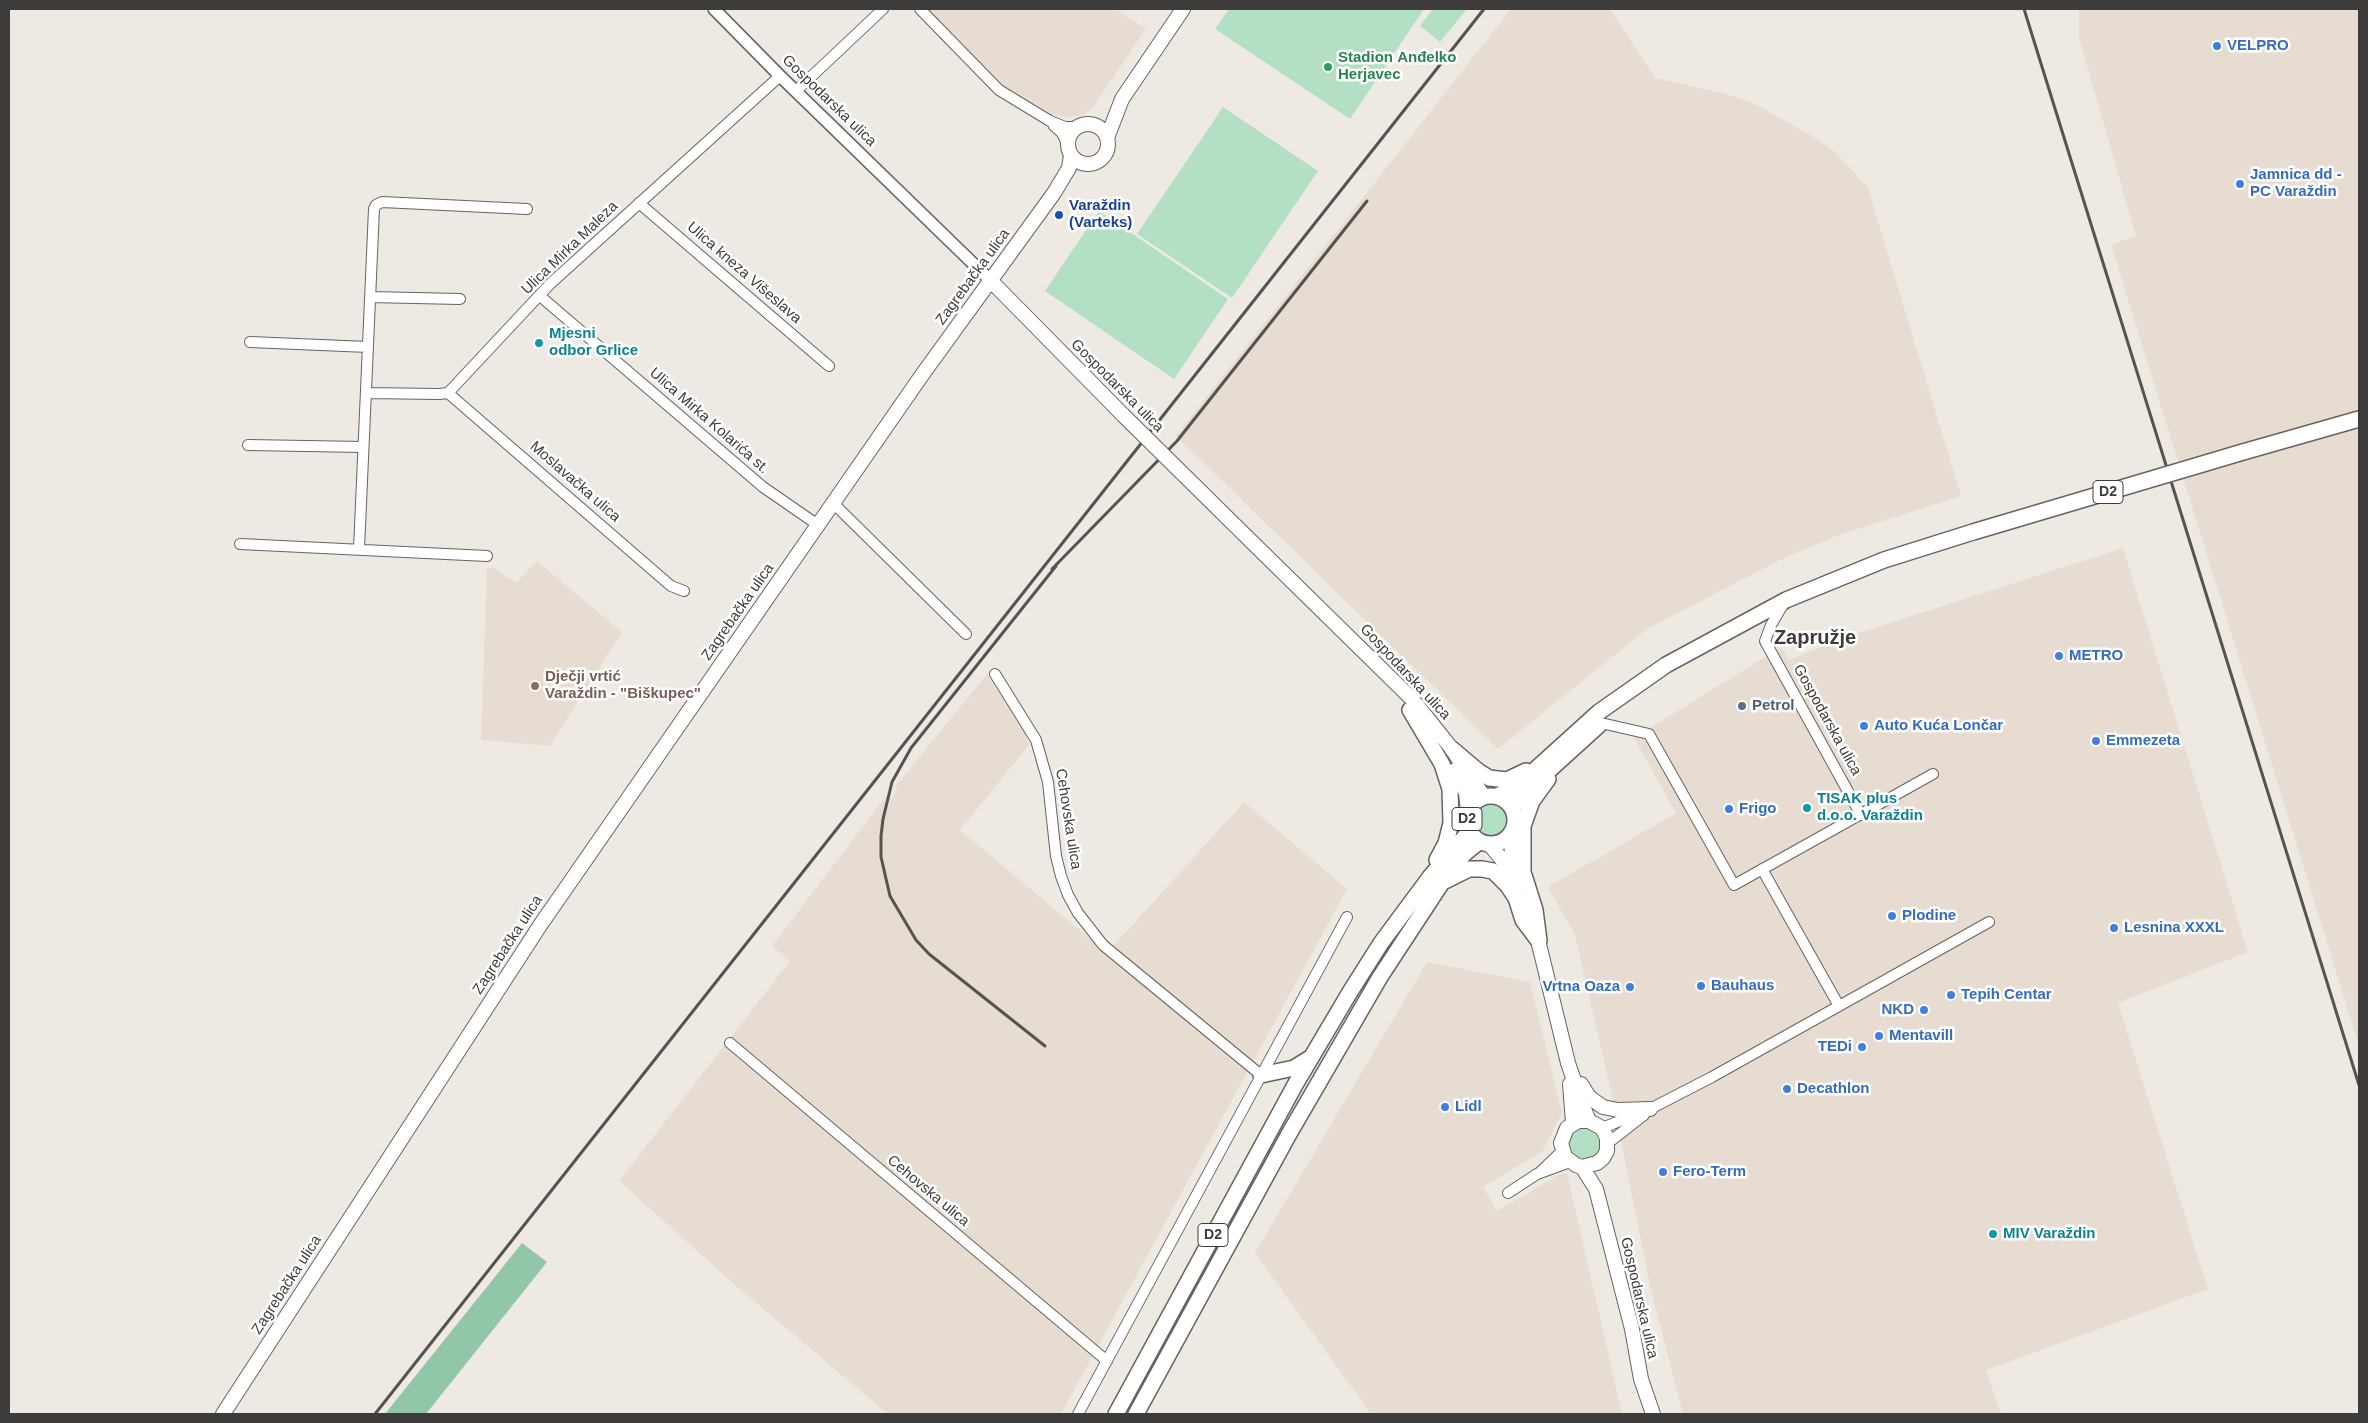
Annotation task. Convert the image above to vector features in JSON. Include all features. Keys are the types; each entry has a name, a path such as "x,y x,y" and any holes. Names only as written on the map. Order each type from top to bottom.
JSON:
{"main road":[{"name":"Zagrebačka ulica","path":"222,1414 541,924 833,503 990,280 1054,193 1069,168 1070,135 1102,118 1122,99 1183,9"},
{"name":"Zagrebačka ulica","path":"1054,193 1077,171 1105,155 1108,150 1107,138 1122,99"},
{"path":"1084,126 1101,129 1107,138"},
{"path":"1070,150 1080,162 1091,164"},
{"name":"Gospodarska ulica","path":"990,280 1123,415 1428,717 1491,797"},
{"name":"D2","path":"1511,835 1498,844 1480,840 1467,825 1468,811 1477,800 1491,797 1516,787 1543,761 1622,694 1666,665 1786,600 1858,570 1973,532 2359,419"},
{"name":"D2","path":"1491,797 1508,803 1512,808 1523,794 1601,723 1684,656"},
{"name":"Gospodarska ulica","path":"1394,682 1410,710 1458,774 1466,793 1468,811"},
{"path":"1410,710 1442,764 1450,789 1452,812 1449,833 1435,880"},
{"path":"1452,749 1483,775 1496,779 1507,780 1515,777 1543,761"},
{"path":"1559,761 1532,801 1523,826 1523,872 1535,910 1539,941 1568,1064 1589,1120 1602,1128 1608,1143"},
{"path":"1512,808 1516,822 1511,835 1512,858 1539,941"},
{"path":"1480,840 1504,862 1529,913"},
{"name":"D2","path":"1116,1414 1311,1057 1381,943 1435,880 1480,840"},
{"path":"1435,880 1469,870 1482,869 1493,871 1508,886 1516,898 1523,920 1539,941"},
{"name":"D2","path":"1136,1414 1339,1044 1380,977 1435,880"},
{"path":"1261,1075 1294,1068 1311,1057"},
{"path":"1568,1064 1589,1097 1604,1107 1618,1110 1650,1109"},
{"path":"1568,1064 1573,1123"},
{"path":"1589,1120 1573,1123 1563,1135 1572,1160 1597,1163"},
{"name":"Gospodarska ulica","path":"1608,1143 1607,1151 1597,1163 1596,1189 1632,1329 1641,1379 1653,1414"},
{"name":"Gospodarska ulica","path":"1572,1160 1596,1189"}],"street":[{"name":"Gospodarska ulica","path":"714,9 780,76 990,280"},
{"path":"796,91 883,9"},
{"path":"920,9 999,90 1050,121 1064,127 1084,126"},
{"name":"Ulica Mirka Maleza","path":"448,392 540,296 639,203 780,76"},
{"path":"1050,121 1062,132 1070,150"},
{"path":"359,549 374,209 378,203 527,209"},
{"name":"Ulica kneza Višeslava","path":"639,203 829,366"},
{"path":"370,296 460,299"},
{"name":"Ulica Mirka Kolarića st.","path":"540,296 763,487 818,525"},
{"path":"250,342 368,347"},
{"path":"366,392 439,394 448,392"},
{"name":"Moslavačka ulica","path":"448,392 671,586 684,591"},
{"path":"248,445 364,447"},
{"path":"833,503 966,634"},
{"path":"240,544 486,556"},
{"name":"Gospodarska ulica","path":"1786,600 1771,625 1765,641 1861,815"},
{"name":"Cehovska ulica","path":"994,674 1036,740 1048,782 1056,856 1068,895 1078,913 1103,945 1261,1075"},
{"path":"1601,723 1649,734 1734,885 1934,774"},
{"path":"1762,869 1839,1006"},
{"path":"1078,1414 1347,917"},
{"name":"Gospodarska ulica","path":"1602,1128 1650,1109 1712,1077 1989,922"},
{"name":"Cehovska ulica","path":"730,1043 1107,1362"},
{"name":"Gospodarska ulica","path":"1608,1143 1650,1109"},
{"path":"1508,1193 1537,1174 1572,1160"}],"shaded area":[{"path":"926,9 1115,9 1146,29 1094,106 1083,115 1066,117 1046,114 1009,93"},
{"path":"1511,9 1610,9 1655,78 1723,93 1753,103 1809,134 1834,151 1850,168 1868,188 1961,496 1836,536 1782,559 1647,629 1498,749 1176,436"},
{"path":"2079,9 2359,9 2359,1046 2111,245 2136,236 2079,38"},
{"path":"2123,548 2248,952 2118,1003 2208,1289 1986,1370 2001,1414 1683,1414 1650,1286 1610,1087 1575,935 1548,887 1676,813 1634,738 1781,647 1789,660 1843,638"},
{"name":"Dječji vrtić Varaždin - \"Biškupec\"","path":"537,561 622,632 550,746 481,740 487,567 496,569 516,583"},
{"path":"987,674 1025,733 1029,745 960,830 1107,953 1244,802 1347,889 1061,1414 888,1414 735,1285 619,1181 790,961 772,946 886,796 893,798 898,783"},
{"path":"1427,962 1530,982 1562,1113 1542,1152 1483,1187 1497,1211 1558,1175 1567,1173 1622,1414 1371,1414 1255,1253"}],"green space":[{"name":"Stadion Anđelko Herjavec","path":"1229,9 1424,9 1350,119 1215,29"},
{"path":"1433,9 1467,9 1440,42 1420,26"},
{"path":"1223,107 1318,171 1232,298 1137,234"},
{"path":"1099,211 1228,299 1174,379 1045,291"},
{"path":"1490,801 1503,807 1509,820 1503,833 1490,839 1477,833 1471,820 1477,807"},
{"path":"1585,1127 1597,1132 1602,1144 1597,1156 1585,1161 1573,1156 1568,1144 1573,1132"},
{"path":"522,1243 547,1262 426,1414 385,1414"}],"railway":[{"path":"375,1414 1484,9"},
{"path":"2024,9 2359,1085"},
{"path":"1052,569 1177,441 1367,201"},
{"path":"1045,1046 929,954 916,940 890,896 881,857 881,836 892,782 911,748 1056,566"}],"place":[{"name":"VELPRO","path":"2217,46"},
{"name":"Stadion Anđelko Herjavec","path":"1328,67"},
{"name":"Jamnica dd - PC Varaždin","path":"2240,184"},
{"name":"Varaždin (Varteks)","path":"1059,215"},
{"name":"Mjesni odbor Grlice","path":"539,343"},
{"name":"METRO","path":"2059,656"},
{"name":"Dječji vrtić Varaždin - \"Biškupec\"","path":"535,686"},
{"name":"Petrol","path":"1742,706"},
{"name":"Auto Kuća Lončar","path":"1864,726"},
{"name":"Emmezeta","path":"2096,741"},
{"name":"TISAK plus d.o.o. Varaždin","path":"1807,808"},
{"name":"Frigo","path":"1729,809"},
{"name":"Plodine","path":"1892,916"},
{"name":"Lesnina XXXL","path":"2114,928"},
{"name":"Bauhaus","path":"1701,986"},
{"name":"Vrtna Oaza","path":"1630,987"},
{"name":"Tepih Centar","path":"1951,995"},
{"name":"NKD","path":"1924,1010"},
{"name":"Mentavill","path":"1879,1036"},
{"name":"TEDi","path":"1862,1047"},
{"name":"Decathlon","path":"1787,1089"},
{"name":"Lidl","path":"1445,1107"},
{"name":"Fero-Term","path":"1663,1172"},
{"name":"MIV Varaždin","path":"1993,1234"}],"district":[{"name":"Zapružje","path":"1815,638"}]}
